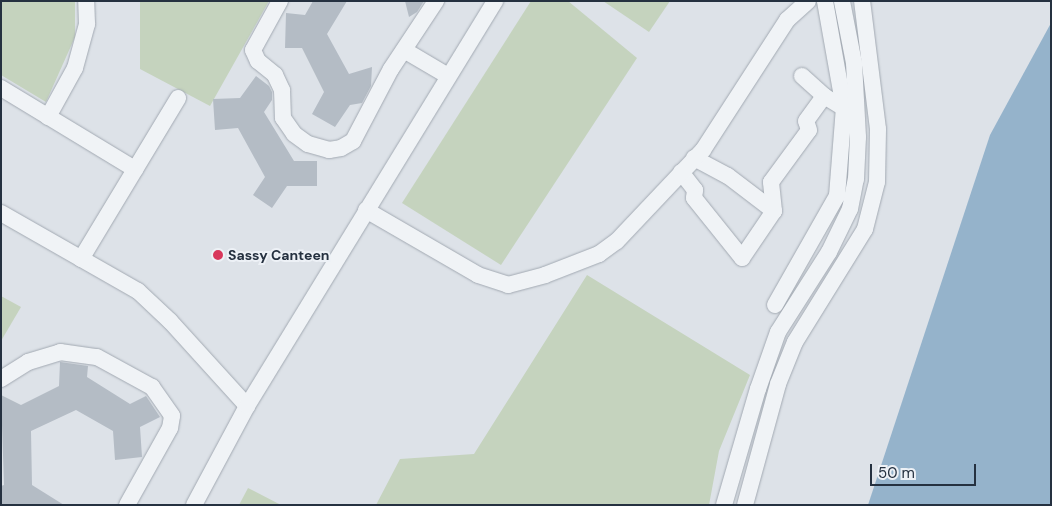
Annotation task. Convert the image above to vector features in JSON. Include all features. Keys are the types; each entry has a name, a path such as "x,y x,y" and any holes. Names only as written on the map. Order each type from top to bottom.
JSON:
{"street":[{"path":"48,117 75,68 87,24 86,1"},
{"path":"280,1 253,50 258,61 275,75 282,90 283,118 294,134 308,144 329,150 341,148 353,141 404,50 436,1"},
{"path":"194,505 247,406 495,1"},
{"path":"366,210 478,275 508,285 545,275 599,254 617,241 703,150 787,20 808,1"},
{"path":"775,306 837,196 844,108 825,1"},
{"path":"724,505 758,389 778,332 829,252 850,209 856,179 858,138 854,63 842,1"},
{"path":"745,505 778,384 795,342 865,229 877,182 878,129 862,1"},
{"path":"404,50 448,76"},
{"path":"802,76 824,96 844,108"},
{"path":"1,88 135,169"},
{"path":"681,172 695,190 694,198 742,258 774,210 771,182 809,130 806,121 824,96"},
{"path":"81,259 178,98"},
{"path":"694,158 728,176 774,210"},
{"path":"1,213 138,291 170,321 247,406"},
{"path":"1,379 28,362 60,352 97,357 152,387 172,416 170,428 130,504"}],"green space":[{"path":"1,1 75,1 75,37 46,102 1,75"},
{"path":"140,1 269,1 210,106 140,69"},
{"path":"531,1 568,1 637,58 501,265 402,203"},
{"path":"603,1 670,1 649,32"},
{"path":"587,275 750,375 719,451 709,505 376,505 400,459 474,454"},
{"path":"1,296 21,307 1,341"},
{"path":"248,488 281,505 239,505"}],"water":[{"path":"1051,23 1051,505 868,505 990,135"}],"building":[{"path":"313,1 347,1 327,34 349,74 372,67 371,86 362,103 350,105 335,127 312,114 324,92 302,48 285,48 286,13 305,15"},
{"path":"405,1 424,1 417,12 409,17"},
{"path":"256,76 269,86 272,92 272,100 264,112 294,161 317,161 317,186 287,186 272,208 253,195 265,177 238,128 215,130 213,99 240,98"},
{"path":"60,362 88,366 87,377 130,404 146,396 160,417 140,427 142,457 115,460 113,431 76,410 31,431 32,485 64,505 1,505 1,486 4,485 1,395 21,405 59,386"}],"place":[{"name":"Sassy Canteen","path":"218,255"}]}
